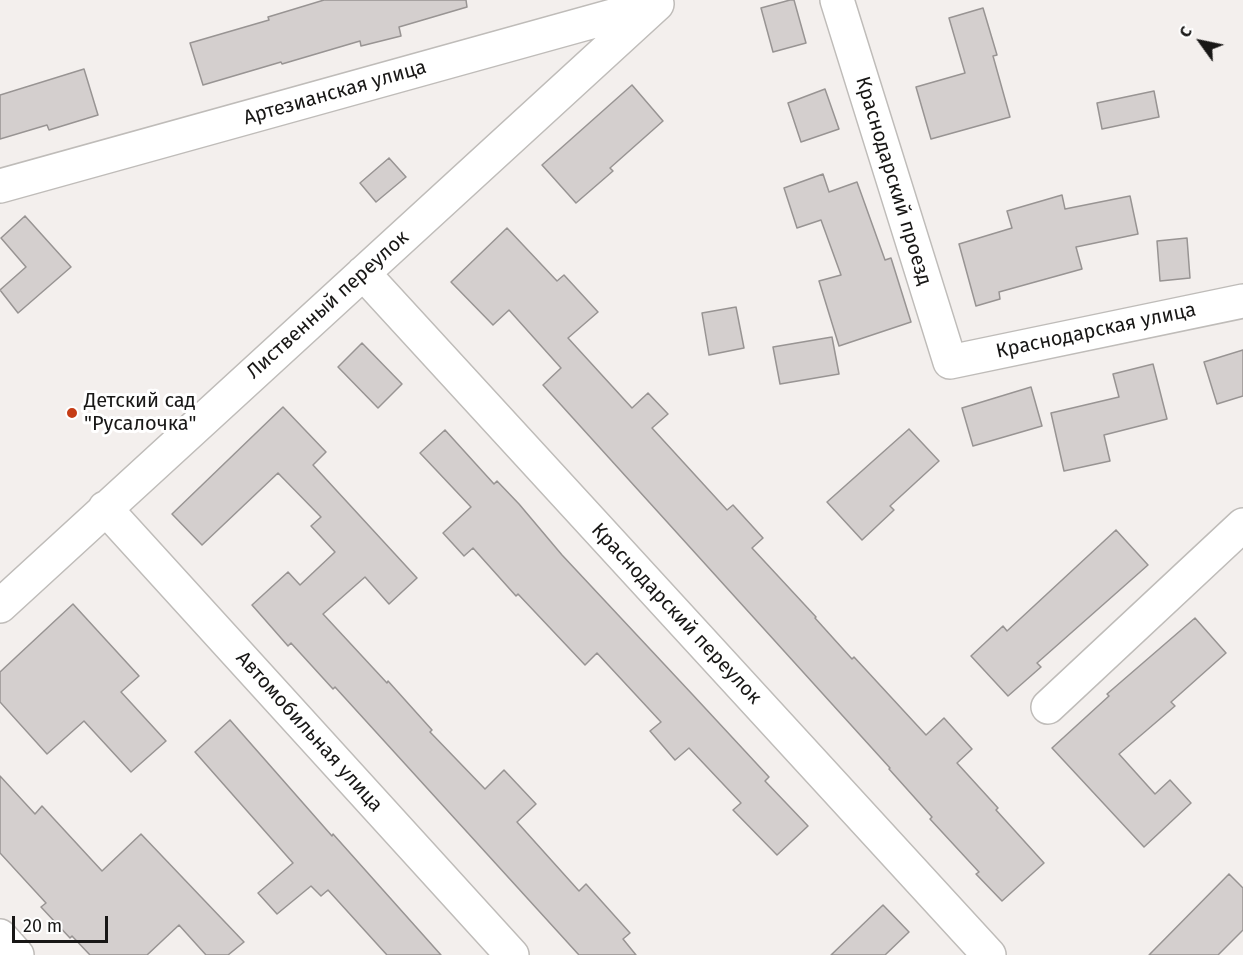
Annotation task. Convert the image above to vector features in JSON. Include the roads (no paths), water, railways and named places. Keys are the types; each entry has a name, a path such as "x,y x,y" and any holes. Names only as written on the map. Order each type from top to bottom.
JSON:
{"street":[{"name":"Краснодарский проезд","path":"837,0 950,362"},
{"name":"Артезианская улица","path":"0,186 664,2"},
{"name":"Лиственный переулок","path":"0,606 363,273 664,2"},
{"name":"Краснодарский переулок","path":"363,273 989,955"},
{"name":"Краснодарская улица","path":"950,362 1243,301"},
{"name":"Автомобильная улица","path":"105,508 512,955"},
{"path":"1048,707 1243,525"},
{"path":"0,936 17,955"}],"place":[{"name":"Детский сад \"Русалочка\"","path":"72,413"}]}
